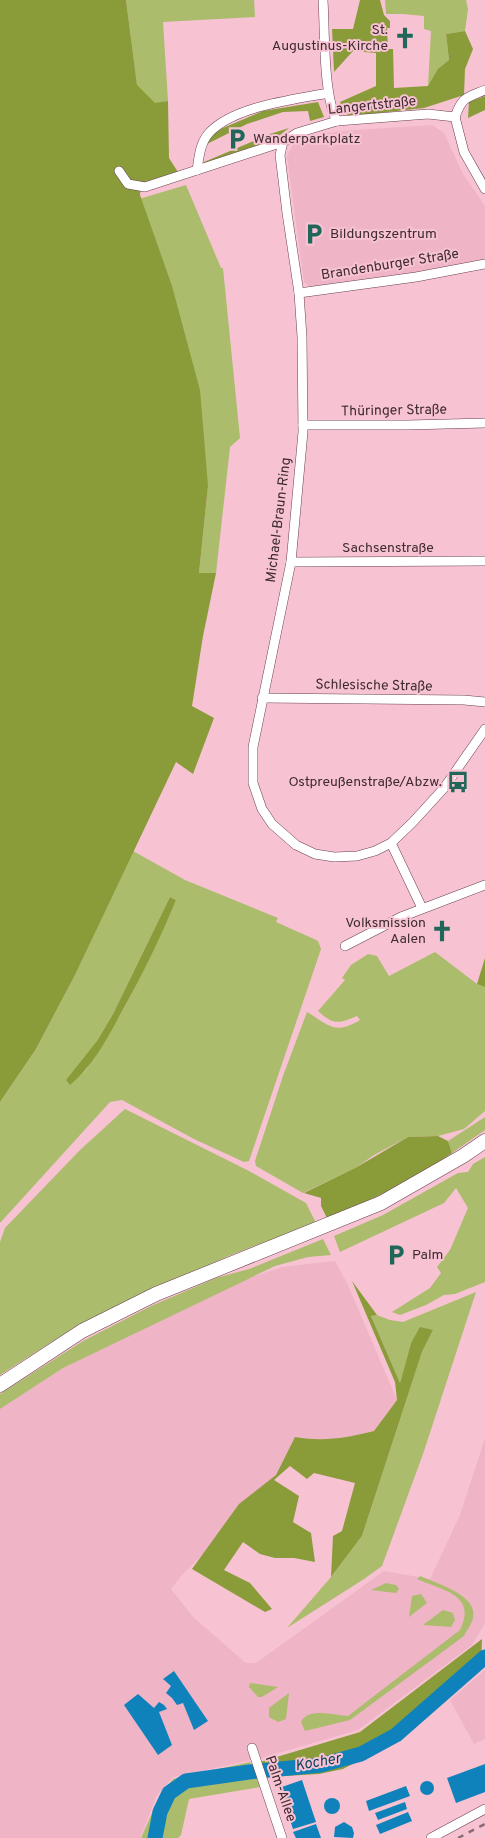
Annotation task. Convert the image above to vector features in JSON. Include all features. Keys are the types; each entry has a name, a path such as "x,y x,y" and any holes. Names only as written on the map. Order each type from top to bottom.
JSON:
{"highway":[{"path":"0,1384 42,1355 82,1331 148,1298 367,1209 463,1156 485,1141"}],"street":[{"path":"323,0 328,93 333,115 337,121"},
{"path":"485,90 466,97 459,104 455,117 464,152 485,189"},
{"name":"Langertstraße","path":"198,170 202,144 208,134 222,123 265,104 328,93"},
{"name":"Langertstraße","path":"119,171 128,184 145,187 283,142 297,133 337,121 428,114 455,117"},
{"name":"Michael-Braun-Ring","path":"283,142 280,155 282,174 299,293 303,355 302,425 291,562 262,698 254,747 253,783 262,808 272,824 296,845 315,854 334,857 357,856 375,851 391,843"},
{"name":"Brandenburger Straße","path":"299,293 416,277 485,264"},
{"name":"Thüringer Straße","path":"302,425 485,423"},
{"name":"Sachsenstraße","path":"291,562 485,561"},
{"name":"Schlesische Straße","path":"262,698 464,700 485,702"},
{"path":"422,908 391,843 444,788 485,729"},
{"path":"345,946 401,917 485,885"},
{"name":"Palm-Allee","path":"252,1748 282,1838"},
{"path":"431,1838 485,1809"}],"shaded area":[{"path":"432,125 444,133 463,174 485,206 485,259 418,273 312,288 304,282 287,156 293,145 302,138 340,131"},
{"path":"335,1261 347,1283 397,1400 374,1431 338,1439 295,1437 270,1487 182,1575 171,1589 193,1617 246,1663 256,1663 384,1571 430,1579 460,1515 485,1438 485,1623 472,1645 358,1730 261,1758 173,1777 157,1795 140,1838 0,1838 0,1409 63,1368 241,1281 282,1267"},
{"path":"485,1670 485,1739 474,1744 450,1700"}],"green space":[{"path":"0,0 126,0 137,85 155,103 168,101 169,158 178,172 141,183 140,195 172,286 200,390 208,486 199,573 216,573 203,636 192,706 214,718 193,774 176,762 75,975 36,1049 0,1102"},
{"path":"126,0 254,0 255,17 163,22 168,101 155,104 137,86"},
{"path":"360,0 380,0 384,15 390,21 390,28 387,28 388,49 393,49 394,88 428,86 438,69 449,60 446,34 465,31 473,49 465,69 464,95 424,108 352,116 343,113 340,102 376,86 376,53 353,51 334,72 332,29 353,29"},
{"path":"385,0 466,0 468,9 465,31 446,34 449,60 428,86 431,31 424,29 424,16 386,14"},
{"path":"485,96 485,110 468,118 469,102"},
{"path":"318,102 324,117 310,121 308,111 283,112 247,124 207,144 209,136 263,111"},
{"path":"289,128 276,138 206,166 204,162 270,134"},
{"path":"186,185 221,268 223,268 240,438 230,447 216,573 199,573 208,486 139,199"},
{"path":"133,851 185,880 278,918 276,922 318,941 321,949 249,1161 244,1162 194,1139 122,1100 110,1102 0,1223 0,1102 36,1049 75,975","holes":["170,897 176,900 134,989 110,1032 83,1074 97,1041 113,1014"]},
{"path":"170,897 176,900 136,985 99,1052 70,1085 66,1080 97,1041 113,1014"},
{"path":"435,952 477,984 485,987 485,1111 464,1129 438,1136 408,1137 374,1155 357,1167 303,1193 256,1166 255,1161 283,1076 307,1012 333,1027 338,1028 351,1025 360,1020 357,1016 345,1021 336,1022 328,1019 318,1011 345,980 342,978 351,965 368,954 377,956 389,976"},
{"path":"485,958 485,987 477,984"},
{"path":"125,1109 249,1171 306,1203 316,1223 231,1255 111,1309 78,1325 0,1375 0,1242 5,1228 80,1150"},
{"path":"485,1117 485,1130 452,1153 448,1141"},
{"path":"438,1136 448,1141 452,1153 415,1178 328,1220 321,1206 321,1198 304,1193 357,1167 408,1137"},
{"path":"485,1157 485,1282 455,1294 444,1295 426,1305 400,1315 392,1312 430,1288 441,1273 437,1267 450,1250 468,1208 456,1188 444,1203 340,1252 334,1236 383,1215 458,1173 468,1172 473,1164"},
{"path":"323,1239 331,1255 308,1257 275,1266 63,1368 0,1409 0,1394 83,1341 151,1306 216,1278 249,1269"},
{"path":"352,1281 377,1315 371,1316 400,1383 411,1343 420,1327 433,1330 422,1352 362,1536 331,1577 333,1536 342,1531 355,1483 314,1473 307,1479 290,1466 274,1480 299,1496 293,1522 311,1533 315,1562 294,1558 275,1558 260,1554 243,1542 224,1570 250,1583 272,1609 265,1612 192,1569 239,1504 276,1475 295,1437 335,1438 374,1431 397,1400 395,1382"},
{"path":"476,1292 423,1454 382,1566 287,1628 331,1577 362,1536 422,1352 433,1330 411,1343 400,1383 371,1316 377,1315 403,1322"},
{"path":"420,1576 445,1586 463,1596 469,1603 473,1610 473,1618 464,1636 350,1720 305,1731 301,1722 304,1717 315,1713 348,1716 460,1630 464,1618 464,1609 461,1601 446,1591 417,1579"},
{"path":"386,1583 396,1585 399,1589 396,1593 371,1590"},
{"path":"421,1594 427,1603 409,1617 412,1596"},
{"path":"443,1610 453,1613 455,1620 451,1627 423,1625"},
{"path":"482,1639 481,1668 395,1742 343,1769 319,1774 269,1777 260,1762 360,1732"},
{"path":"250,1683 278,1687 262,1697 258,1697 249,1687"},
{"path":"289,1693 286,1719 278,1722 269,1717 269,1708"},
{"path":"250,1762 260,1787 189,1799 181,1835 178,1838 141,1838 159,1797 173,1779"}],"water":[{"path":"174,1671 208,1721 194,1730 183,1703 177,1705 166,1693 171,1686 163,1679"},
{"path":"138,1694 154,1708 159,1702 167,1709 159,1712 172,1745 158,1755 124,1705"},
{"path":"485,1764 485,1792 456,1803 447,1778"},
{"path":"302,1780 316,1822 293,1829 279,1788"},
{"path":"424,1781 430,1781 434,1788 430,1795 424,1795 420,1791 420,1785"},
{"path":"406,1786 410,1796 369,1811 366,1801"},
{"path":"329,1798 335,1798 340,1803 338,1812 329,1814 324,1809 324,1803"},
{"path":"405,1802 407,1809 378,1820 375,1813"},
{"path":"408,1812 412,1821 380,1834 376,1825"},
{"path":"344,1822 352,1827 353,1838 334,1837 335,1827"},
{"path":"316,1824 321,1838 296,1838 293,1832"}],"waterway":[{"name":"Kocher","path":"155,1838 160,1812 169,1793 186,1781 249,1772 321,1765 361,1754 396,1735 485,1657"},
{"name":"Kocher","path":"246,1768 249,1772"}],"railway":[{"path":"458,1838 485,1824"}],"place":[{"name":"St. Augustinus-Kirche","path":"405,38"},
{"name":"Wanderparkplatz","path":"237,139"},
{"name":"Bildungszentrum","path":"314,234"},
{"name":"Ostpreußenstraße/Abzw.","path":"458,782"},
{"name":"Volksmission Aalen","path":"442,931"},
{"name":"Palm","path":"396,1255"}]}
